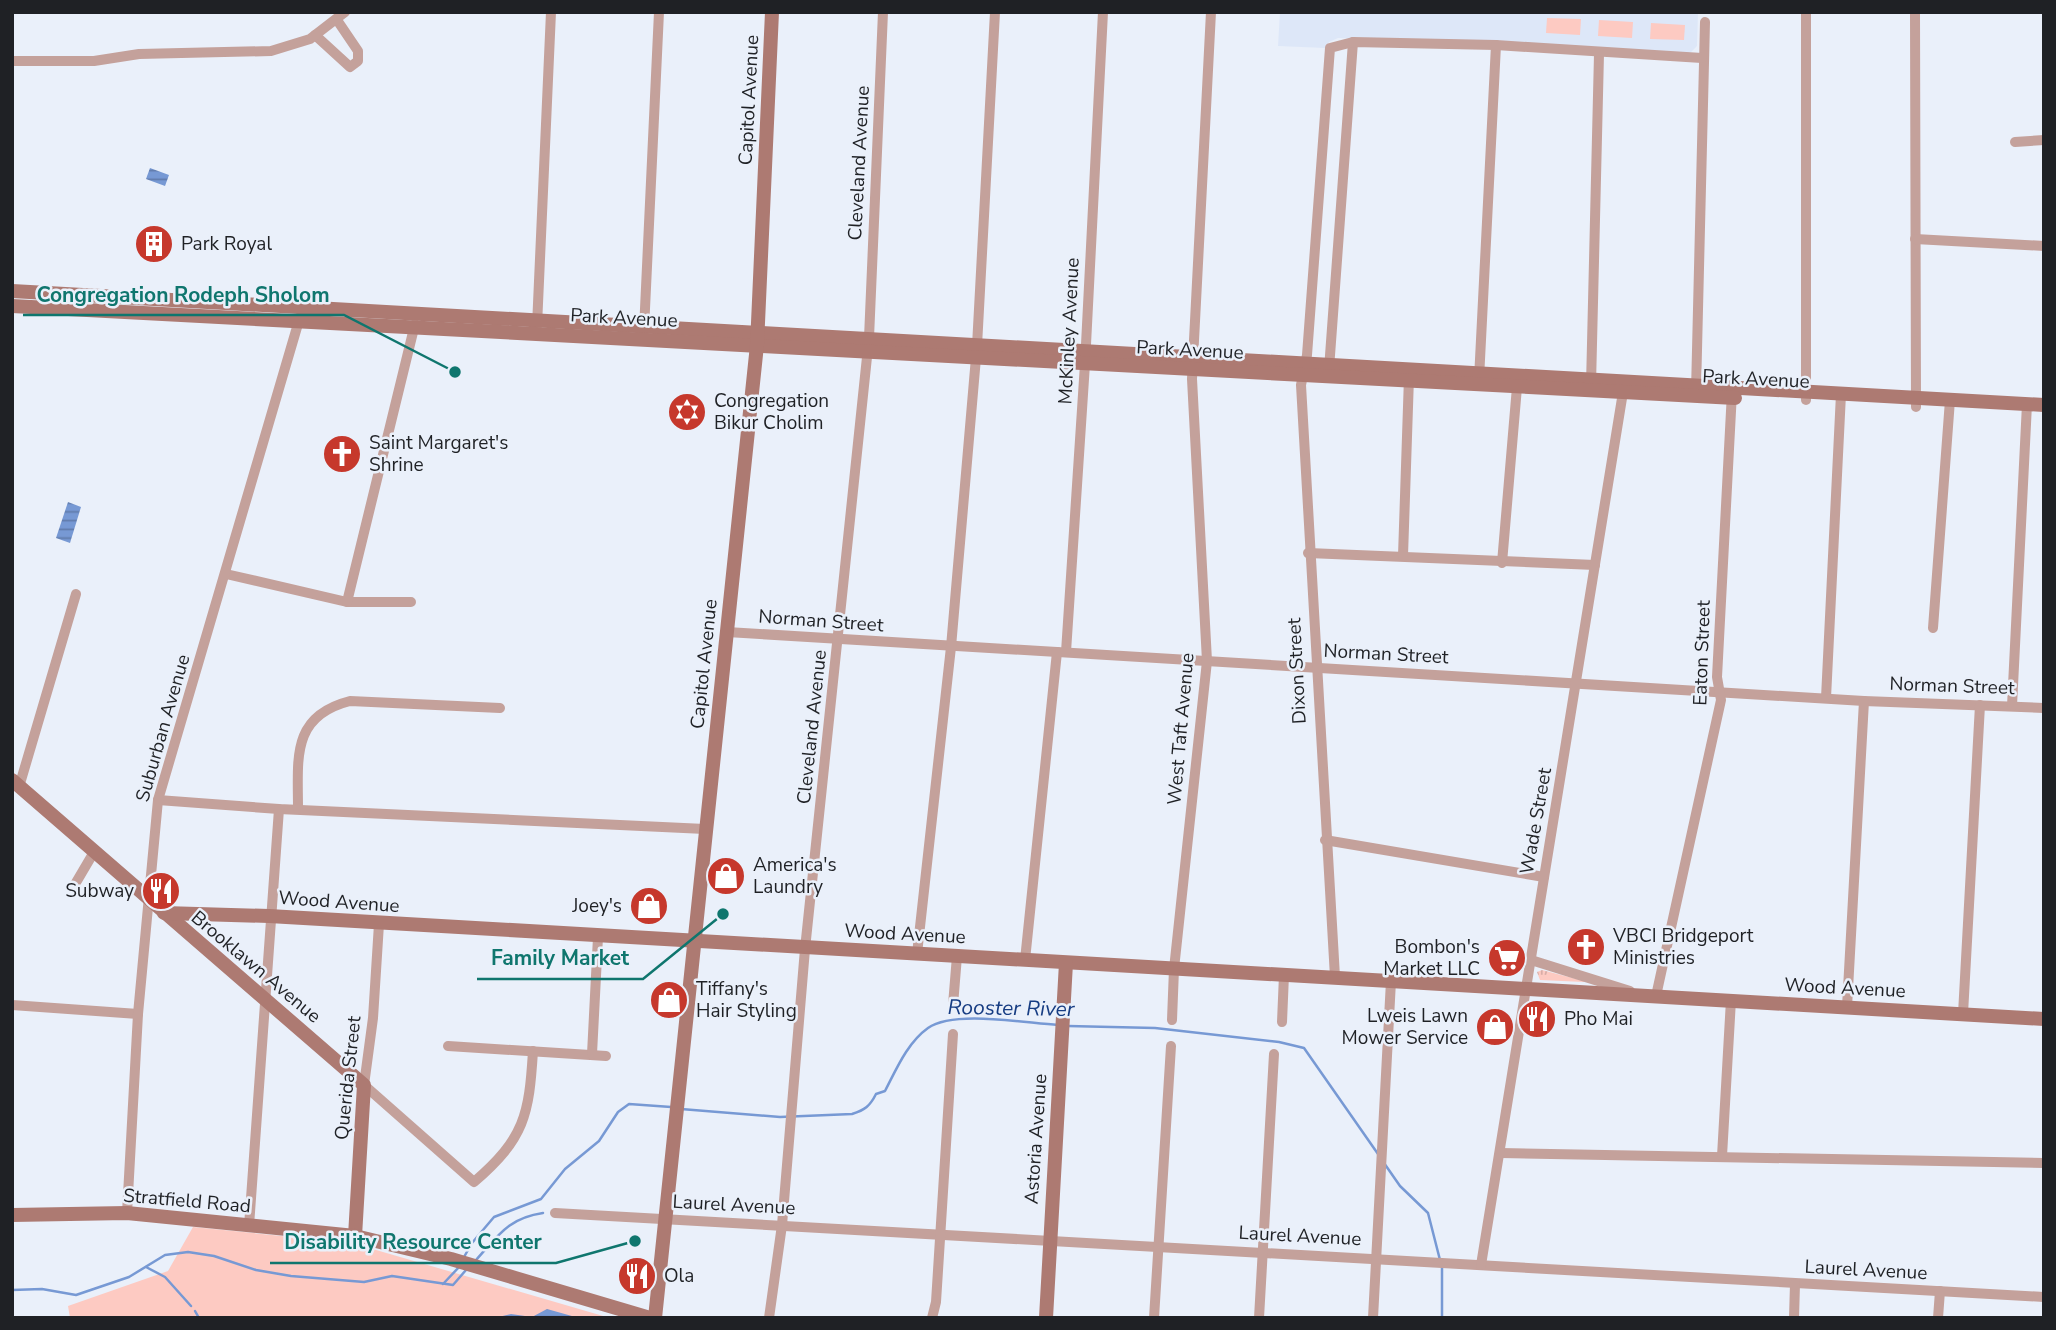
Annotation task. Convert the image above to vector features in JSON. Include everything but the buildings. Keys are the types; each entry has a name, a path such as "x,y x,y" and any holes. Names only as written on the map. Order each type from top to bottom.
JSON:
{"main road":[{"name":"Capitol Avenue","path":"653,1318 668,1219 705,829 757,338 772,12"},
{"name":"Park Avenue","path":"12,291 69,301 300,322 335,316 416,312 537,326"},
{"name":"Park Avenue","path":"12,306 69,301"},
{"name":"Park Avenue","path":"108,304 302,306 335,316 414,328 537,326 644,331 1732,393 2026,408 2044,405"},
{"name":"Park Avenue","path":"1479,378 1517,387 1591,384"},
{"name":"Park Avenue","path":"2026,408 2044,414"},
{"name":"Brooklawn Avenue","path":"16,783 365,1085"},
{"name":"Wood Avenue","path":"164,913 269,916 2044,1019"},
{"name":"Astoria Avenue","path":"1046,1318 1066,963"},
{"name":"Querida Street","path":"355,1236 365,1085"},
{"name":"Stratfield Road","path":"12,1215 127,1213 355,1236 452,1259 653,1318"}],"street":[{"path":"12,61 94,61 139,54 271,51 315,35 345,12"},
{"path":"537,326 551,12"},
{"path":"644,331 659,12"},
{"name":"Cleveland Avenue","path":"769,1318 782,1225 806,949 869,345 883,12"},
{"path":"917,954 951,647 977,352 995,12"},
{"name":"McKinley Avenue","path":"1025,960 1061,652 1085,358 1103,12"},
{"name":"West Taft Avenue","path":"1172,1020 1174,969 1207,661 1194,363 1211,12"},
{"path":"1805,12 1806,396"},
{"path":"1915,12 1916,402"},
{"path":"315,35 349,67 358,61 358,51 337,20"},
{"path":"1696,390 1704,22"},
{"path":"1329,371 1353,41 1496,45 1599,54 1702,58"},
{"name":"Dixon Street","path":"1335,977 1308,554 1304,370 1330,48 1353,41"},
{"path":"1479,378 1496,45"},
{"path":"1591,384 1599,54"},
{"path":"2015,142 2044,140"},
{"path":"1915,239 2044,246"},
{"name":"Suburban Avenue","path":"127,1213 138,1014 158,800 300,322 302,306"},
{"path":"347,602 416,312"},
{"path":"1403,556 1409,375"},
{"path":"1502,563 1517,387"},
{"name":"Wade Street","path":"1481,1265 1624,387"},
{"name":"Eaton Street","path":"1650,996 1721,700 1717,677 1732,393"},
{"path":"1826,698 1841,398"},
{"path":"1933,628 1950,404"},
{"path":"2012,706 2026,408"},
{"path":"1308,554 1595,565"},
{"path":"226,574 347,602 411,602"},
{"path":"16,783 76,593"},
{"name":"Norman Street","path":"727,632 839,641 1578,681 1864,701 2044,708"},
{"path":"298,809 298,762 302,737 312,718 330,706 350,701 500,708"},
{"path":"1847,1007 1864,701"},
{"path":"1963,1014 1980,705"},
{"path":"158,800 279,809 705,829"},
{"path":"249,1226 269,916 279,809"},
{"path":"1325,840 1544,877"},
{"path":"71,891 94,852"},
{"name":"Querida Street","path":"365,1085 373,1018 379,923"},
{"path":"592,1054 598,937"},
{"path":"953,1005 957,956"},
{"name":"Wood Avenue","path":"1531,960 1650,996"},
{"path":"1282,1022 1284,975"},
{"path":"1373,1318 1391,981"},
{"path":"1722,1156 1731,1000"},
{"path":"12,1005 138,1014"},
{"path":"932,1318 953,1034"},
{"path":"448,1046 606,1056"},
{"path":"1154,1318 1171,1046"},
{"name":"Brooklawn Avenue","path":"365,1085 474,1182 514,1141 530,1104 533,1051"},
{"path":"1259,1318 1274,1054"},
{"path":"1500,1153 2044,1163"},
{"name":"Laurel Avenue","path":"555,1213 1049,1242 1377,1257 2044,1297"},
{"path":"1794,1318 1795,1284"},
{"path":"1938,1318 1940,1290"}],"shaded area":[{"path":"1280,12 1698,12 1697,46 1690,53 1496,42 1338,38 1329,42 1325,48 1278,46"}],"green space":[{"path":"1547,18 1581,19 1580,35 1546,33"},
{"path":"1599,20 1633,22 1632,38 1598,36"},
{"path":"1651,23 1685,25 1684,40 1650,39"},
{"path":"1542,970 1584,982 1540,980 1537,972"},
{"path":"193,1227 352,1243 610,1318 70,1318 68,1306 168,1271"}],"water":[{"path":"150,168 169,175 165,186 146,179"},
{"path":"68,502 81,507 70,543 56,538"},
{"path":"547,1309 579,1318 494,1318 511,1314 532,1317"}],"waterway":[{"name":"Rooster River","path":"681,1109 780,1117 852,1114 867,1107 876,1094 885,1091 903,1057 914,1041 928,1028 954,1020 972,1019 1058,1025"},
{"name":"Rooster River","path":"1068,1026 1155,1028 1279,1042 1304,1048 1378,1154"},
{"name":"Rooster River","path":"464,1257 494,1217 541,1199 565,1169 599,1141 618,1112 629,1104 671,1107"},
{"name":"Rooster River","path":"1384,1163 1400,1186 1428,1213 1440,1260"},
{"name":"Rooster River","path":"476,1260 512,1224 531,1215 543,1213"},
{"name":"Rooster River","path":"12,1290 42,1289 76,1295 129,1277 165,1255 188,1252 291,1276 364,1282 392,1276 453,1285 466,1270"},
{"name":"Rooster River","path":"443,1284 460,1266"},
{"path":"146,1267 165,1277 191,1306"},
{"name":"Rooster River","path":"1442,1267 1442,1318"},
{"path":"195,1311 199,1318"}],"place":[{"name":"Park Royal","path":"154,244"},
{"name":"Congregation Rodeph Sholom","path":"455,372"},
{"name":"Congregation Bikur Cholim","path":"687,412"},
{"name":"Saint Margaret's Shrine","path":"342,454"},
{"name":"America's Laundry","path":"726,876"},
{"name":"Subway","path":"161,891"},
{"name":"Joey's","path":"649,906"},
{"name":"Family Market","path":"723,914"},
{"name":"VBCI Bridgeport Ministries","path":"1586,947"},
{"name":"Bombon's Market LLC","path":"1507,958"},
{"name":"Tiffany's Hair Styling","path":"669,1000"},
{"name":"Pho Mai","path":"1537,1019"},
{"name":"Lweis Lawn Mower Service","path":"1495,1027"},
{"name":"Disability Resource Center","path":"635,1241"},
{"name":"Ola","path":"637,1276"}]}
